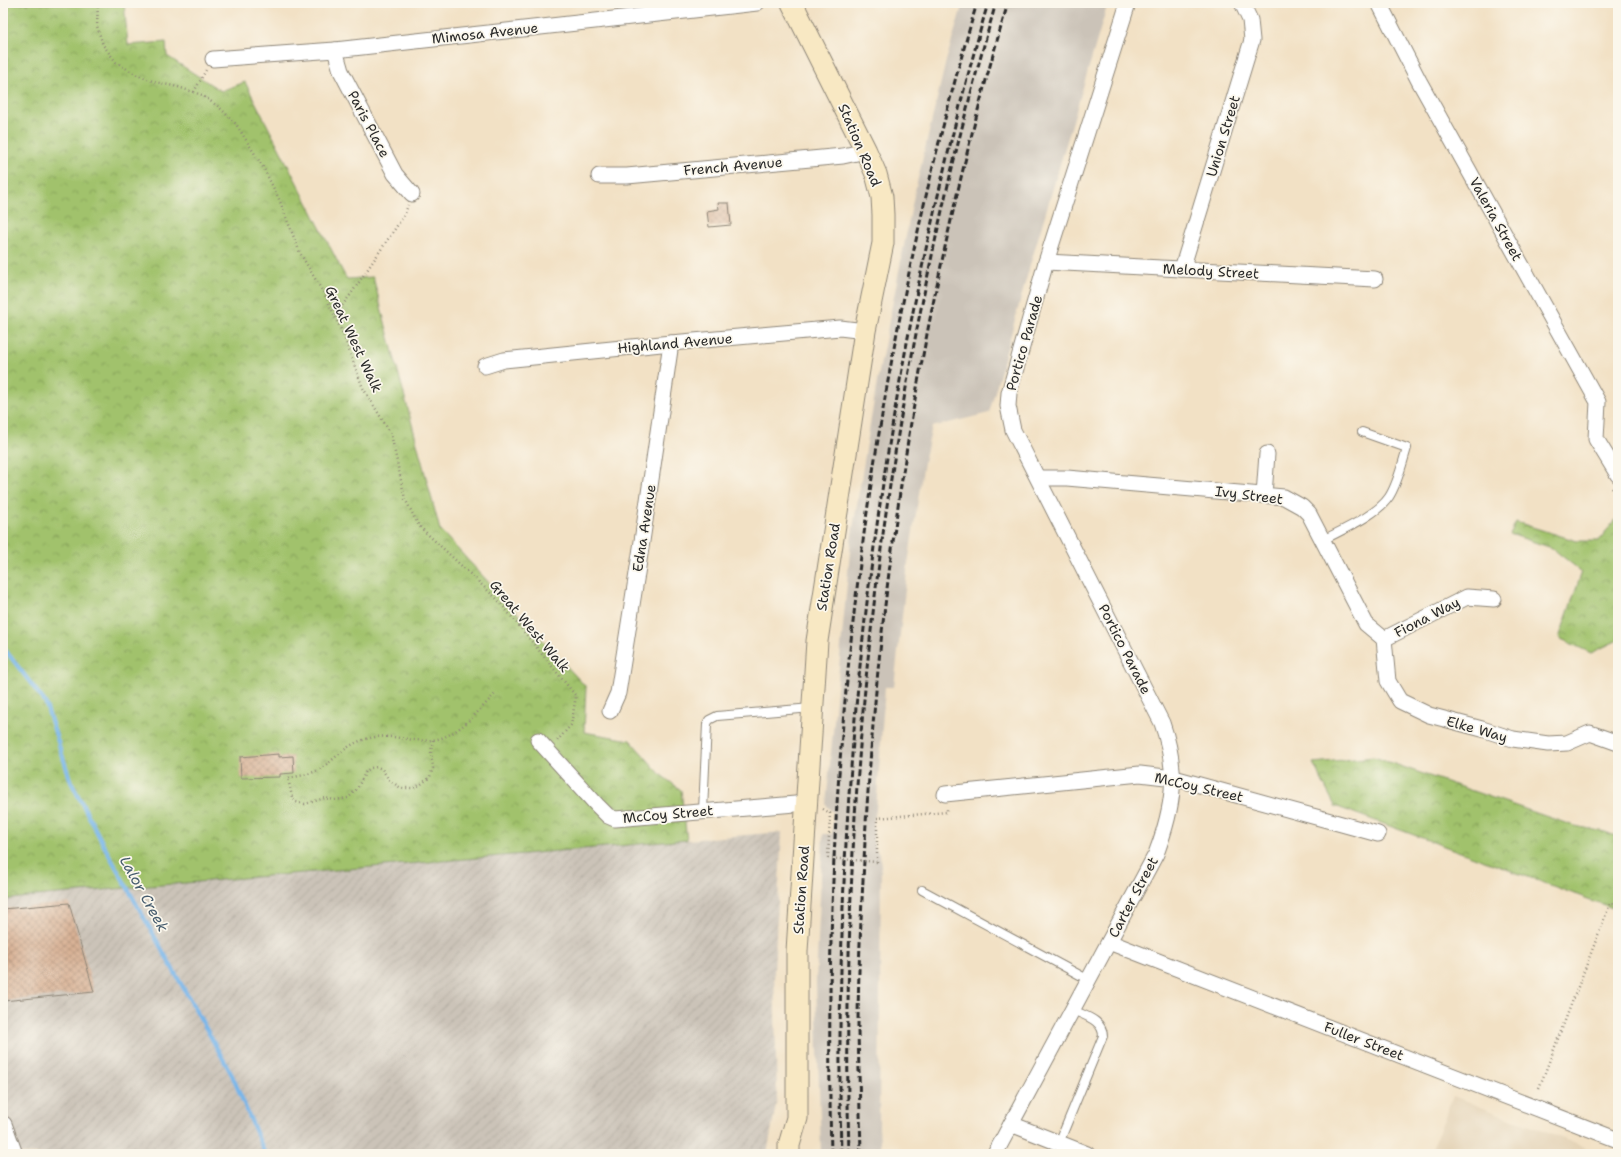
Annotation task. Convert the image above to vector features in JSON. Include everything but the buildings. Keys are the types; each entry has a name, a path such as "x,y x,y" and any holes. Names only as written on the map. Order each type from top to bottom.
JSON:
{"main road":[{"name":"Station Road","path":"789,1154 789,1145 797,1118 797,950 817,641 865,331 883,243 882,197 876,174 797,5"}],"street":[{"name":"Mimosa Avenue","path":"213,60 335,50 757,3"},
{"name":"Portico Parade","path":"1128,3 1046,262 1009,393 1008,406 1013,430 1162,723 1169,742 1174,778"},
{"name":"Union Street","path":"1182,269 1252,40 1250,20 1242,3"},
{"name":"Valeria Street","path":"1379,3 1419,81 1598,402 1596,439 1613,458"},
{"name":"Paris Place","path":"335,50 341,71 395,174 412,194"},
{"name":"French Avenue","path":"599,176 627,176 843,156 866,151"},
{"name":"Melody Street","path":"1046,262 1375,279"},
{"name":"Highland Avenue","path":"485,366 504,360 671,343 840,328 865,331"},
{"name":"Edna Avenue","path":"610,711 618,692 671,343"},
{"path":"1264,495 1267,454"},
{"path":"1613,458 1618,475"},
{"name":"Ivy Street","path":"1038,478 1067,478 1284,497 1302,507 1309,514 1366,624 1384,639"},
{"name":"Fiona Way","path":"1384,639 1467,597 1494,599"},
{"name":"Elke Way","path":"1384,639 1388,681 1400,701 1429,715 1482,728 1513,739 1548,744 1567,743 1590,733 1618,744"},
{"name":"McCoy Street","path":"538,740 597,805 608,816 615,819 807,803"},
{"name":"McCoy Street","path":"945,794 1140,774 1174,778 1378,834"},
{"name":"Carter Street","path":"995,1154 1074,1010 1156,854 1169,817 1174,778"},
{"name":"Fuller Street","path":"1109,942 1618,1140"},
{"path":"4,1124 15,1154"},
{"path":"1011,1124 1087,1154"}],"lane":[{"path":"1323,540 1379,509 1389,498 1394,488 1406,448 1362,432"},
{"path":"703,811 707,724 709,720 717,716 812,708"},
{"path":"922,890 1089,980"},
{"path":"1059,1143 1103,1036 1103,1031 1099,1023 1074,1010"}],"path":[{"name":"Great West Walk","path":"98,3 98,26 103,45 116,62 135,74 155,82 178,87 202,95 220,108 236,124 263,167 279,199 300,253 343,334 363,388 391,434 405,499 419,526 498,600 576,696 571,725 549,752"},
{"path":"194,92 213,60"},
{"path":"334,315 351,294 405,214 412,194"},
{"path":"433,740 431,750 433,768 432,773 426,781 413,788 401,788 390,780 382,769 377,767 366,771 357,789 348,798 334,800 325,798 305,804 296,802 292,797 288,778 316,771 350,745 377,736 433,740 454,732 495,694"},
{"path":"831,823 828,858 876,862 878,818 947,812 945,794"},
{"path":"1538,1088 1610,904 1618,904"}],"shaded area":[{"path":"963,3 1108,3 1031,262 989,413 932,427 924,462 908,563 894,687 885,687 874,820 873,842 881,859 879,1128 881,1154 821,1154 816,982 823,834 832,834 833,812 826,805 851,541 877,382 914,195 946,61"},
{"path":"782,832 774,970 777,1099 767,1154 3,1154 3,900 45,895"},
{"path":"1453,1096 1602,1154 1430,1154"}],"green space":[{"path":"3,3 124,3 128,45 166,42 167,56 221,91 245,82 346,278 373,277 440,530 586,687 584,732 630,740 661,775 681,790 687,840 45,895 3,900"},
{"path":"1618,515 1618,640 1591,653 1559,638 1582,572 1552,548 1510,534 1516,522 1577,541 1599,541"},
{"path":"1374,757 1574,826 1605,832 1618,837 1618,910 1335,806 1313,763"}],"waterway":[{"name":"Lalor Creek","path":"3,647 45,702 71,782 103,844 232,1075 265,1154"}],"railway":[{"path":"831,1154 830,1011 836,821 847,676 858,579 887,384 906,288 927,192 977,3"},
{"path":"841,1154 840,1008 845,863 855,717 871,573 892,429 918,286 950,144 988,3"},
{"path":"849,1154 848,1008 852,863 862,718 878,573 899,429 926,286 958,144 996,3"},
{"path":"861,1154 858,1010 864,861 871,752 881,644 894,536 910,428 952,214 1008,3"}]}
